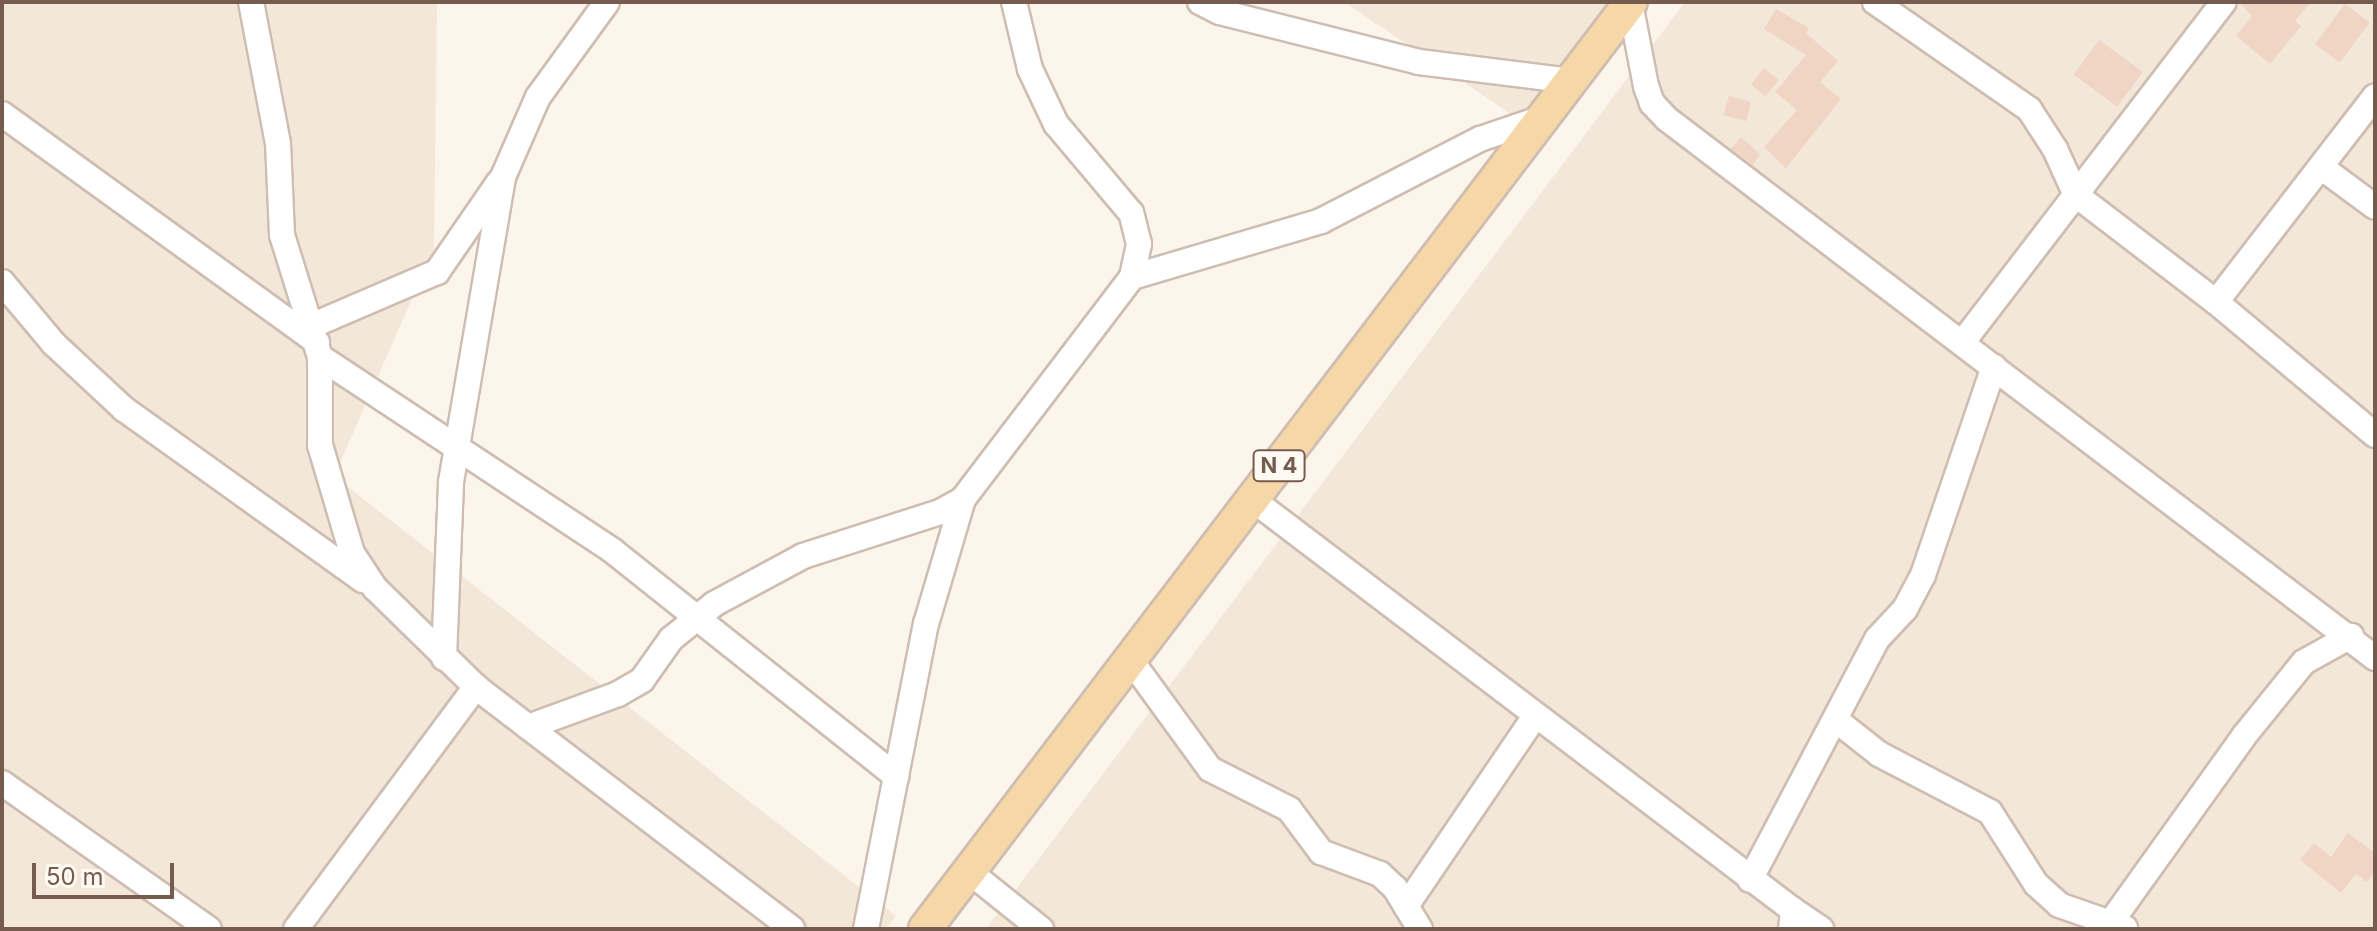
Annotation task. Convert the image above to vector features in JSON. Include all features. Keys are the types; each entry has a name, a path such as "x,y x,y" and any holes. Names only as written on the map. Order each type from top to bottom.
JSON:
{"main road":[{"name":"N 4","path":"925,929 971,873 1548,116 1630,3"}],"street":[{"path":"251,2 278,143 282,235 316,341 320,445 352,553 375,588"},
{"path":"316,341 437,272 503,177 538,97 607,2"},
{"path":"866,929 926,624 963,499 1132,277 1139,244 1131,213 1056,124 1030,69 1014,2"},
{"path":"1200,2 1220,12 1419,62 1571,81"},
{"path":"1875,2 2029,109 2055,149 2076,195 2216,302 2375,435"},
{"path":"1962,343 2224,2"},
{"path":"1630,3 1646,86 1652,103 1667,119 2351,636 2375,658"},
{"path":"2216,302 2375,96"},
{"path":"2,114 457,447 613,551 896,776"},
{"path":"1132,277 1321,221 1480,139 1548,116"},
{"path":"2321,167 2375,207"},
{"path":"444,658 449,502 503,177"},
{"path":"2,282 54,344 124,409 375,588 476,687 792,929"},
{"path":"1750,880 1877,639 1905,609 1923,575 1994,367"},
{"path":"528,727 618,694 642,680 671,639 698,617 803,556 940,512 963,499"},
{"path":"1253,500 1750,880 1792,919 1821,929"},
{"path":"1836,720 1879,754 1990,812 2036,884 2059,905 2116,926 2244,736 2304,662 2351,636"},
{"path":"1132,662 1210,769 1289,809 1321,852 1380,874 1420,929"},
{"path":"296,929 476,687"},
{"path":"1406,906 1535,716"},
{"path":"4,785 200,927"},
{"path":"971,873 1041,929"}],"shaded area":[{"path":"2,2 437,2 434,249 334,476 896,916 886,929 2,929"},
{"path":"1344,2 1611,2 1520,120"},
{"path":"1685,2 2375,2 2375,929 986,929"}],"building":[{"path":"2239,2 2311,2 2295,21 2301,26 2270,64 2236,36 2252,16"},
{"path":"2345,4 2370,23 2340,63 2315,44"},
{"path":"1776,9 1809,28 1806,33 1838,61 1820,82 1841,99 1786,168 1764,147 1797,110 1775,92 1806,55 1764,29"},
{"path":"2099,40 2143,72 2117,107 2074,75"},
{"path":"1764,68 1779,80 1766,96 1751,84"},
{"path":"1729,96 1751,102 1746,121 1724,115"},
{"path":"1741,137 1760,154 1753,165 1731,149"},
{"path":"2348,833 2375,853 2375,871 2367,882 2356,874 2341,893 2300,860 2314,843 2331,857"}]}
